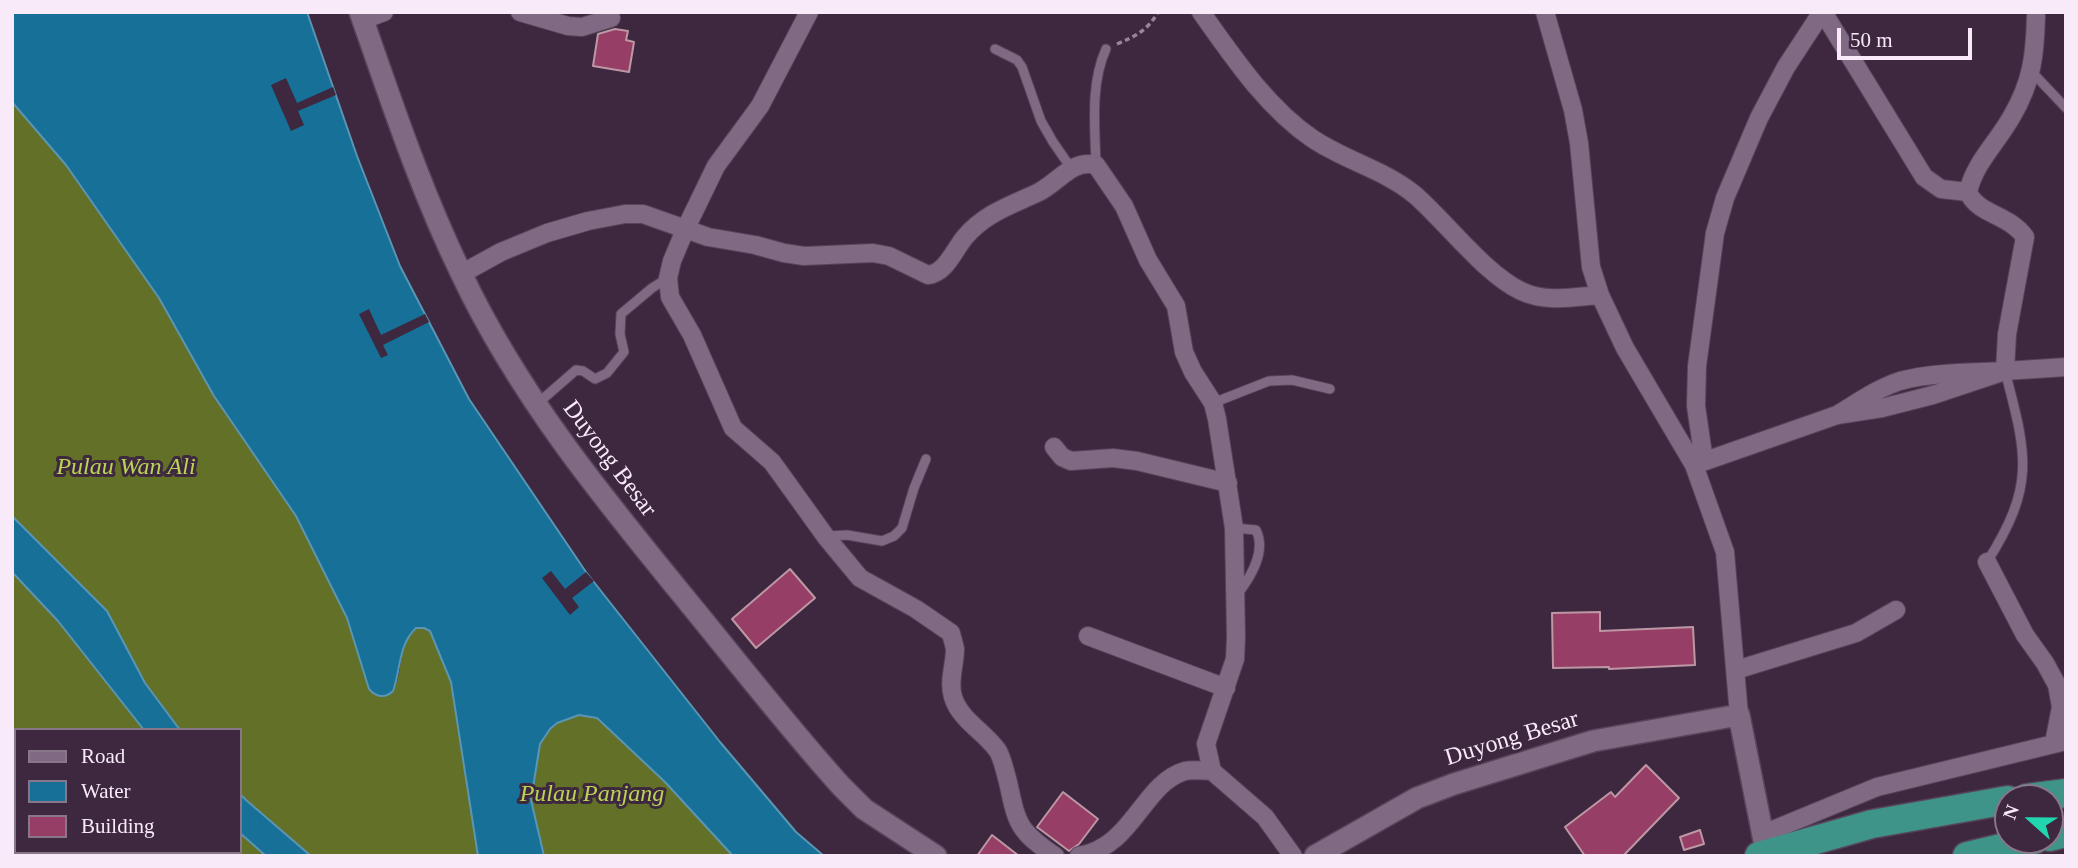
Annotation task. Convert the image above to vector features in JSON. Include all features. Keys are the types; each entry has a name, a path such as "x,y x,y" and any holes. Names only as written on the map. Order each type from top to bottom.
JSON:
{"highway":[{"path":"1764,850 1872,824 1994,802"},
{"path":"1967,856 1994,850"}],"street":[{"path":"361,16 384,12"},
{"path":"520,12 582,27 611,18"},
{"path":"809,12 760,106 716,166 685,230 668,278 670,297 691,335 733,428 772,463 860,578 916,609 951,633 955,648 951,687 954,700 960,711 998,751 1016,819 1021,828 1033,841 1055,856"},
{"path":"1201,12 1235,59 1286,119 1337,154 1396,181 1415,195 1508,282 1535,296 1553,299 1600,295"},
{"path":"1545,12 1580,143 1591,267 1600,295 1625,348 1699,463"},
{"path":"1987,562 2025,635 2057,685 2061,707 2060,742 1877,787 1764,850 1739,715 1725,552 1699,463 1697,366 1715,233 1725,198 1759,118 1786,67 1823,12 1924,177 1941,189 1968,192 1978,206 2017,225 2025,237 2007,334 2005,371"},
{"path":"1968,192 1972,175 2013,116 2027,86 2035,55 2038,13"},
{"name":"Duyong Besar","path":"361,16 420,177 461,274 536,405 624,524 817,759 863,809 936,856"},
{"path":"461,274 501,252 547,233 625,214 643,214 685,230 804,256 873,253 889,256 928,275 934,274 940,271 956,247 984,218 1041,192 1071,168 1087,163 1096,165 1124,206 1148,260 1176,306 1184,352 1213,403 1234,528 1236,596 1234,659 1206,744 1213,771 1265,817 1293,856"},
{"path":"1699,463 1837,415 1882,408 1933,395 2005,371 2066,367"},
{"path":"1054,447 1062,457 1071,461 1113,458 1137,461 1228,483"},
{"path":"1736,670 1856,633 1896,610"},
{"path":"1088,636 1226,688"},
{"name":"Duyong Besar","path":"1315,856 1417,798 1454,784 1593,741 1739,715"},
{"path":"1079,856 1104,847 1139,814 1171,776 1188,770 1213,771"}],"lane":[{"path":"995,49 1017,60 1022,67 1041,121 1071,168"},
{"path":"1096,165 1095,99 1101,59 1106,50"},
{"path":"2031,71 2066,108"},
{"path":"536,405 576,370 595,379 607,373 624,352 620,334 621,314 668,278"},
{"path":"1987,562 2011,521 2024,474 2023,450 2005,371"},
{"path":"1213,403 1269,381 1292,380 1330,389"},
{"path":"826,537 847,536 883,541 894,536 902,527 926,459"},
{"path":"1234,528 1256,530 1259,544 1250,578 1236,596"}],"path":[{"path":"1106,50 1141,34 1151,25 1158,12"}],"green space":[{"name":"Pulau Wan Ali","path":"12,102 66,165 159,298 214,396 296,516 347,618 369,689 390,694 398,679 405,644 410,636 417,628 424,627 430,631 451,682 478,856 311,856 242,796 242,728 179,728 145,683 107,611 12,516"},
{"path":"12,572 58,621 142,728 14,728 14,854 242,854 242,835 266,856 12,856"},
{"name":"Pulau Panjang","path":"579,715 597,718 665,782 733,856 544,856 531,800 540,744 557,723"}],"water":[{"path":"12,12 307,12 357,156 400,266 469,399 586,572 720,742 796,832 824,856 733,856 665,782 597,718 579,715 557,723 540,744 531,800 544,856 478,856 451,682 430,631 416,628 410,635 403,650 393,691 381,696 369,689 347,618 296,516 214,396 159,298 66,165 12,102"},
{"path":"12,516 107,611 145,683 179,728 142,728 58,621 12,572"},
{"path":"242,796 311,856 266,856 242,835"}],"pier":[{"path":"286,78 297,103 333,87 336,95 298,111 304,125 291,131 271,85"},
{"path":"369,309 381,335 425,314 429,322 383,345 388,355 381,358 359,314"},
{"path":"551,571 565,589 586,572 594,581 572,598 579,607 570,615 542,578"}],"building":[{"path":"615,29 628,31 626,40 634,42 629,72 593,66 598,34"},
{"path":"790,569 815,598 756,648 732,619"},
{"path":"1600,612 1600,631 1693,627 1695,665 1609,669 1553,668 1552,613"},
{"path":"1646,765 1679,798 1623,856 1585,856 1565,827 1611,792 1615,797"},
{"path":"1063,792 1098,819 1079,844 1069,851 1037,827"},
{"path":"1700,830 1704,844 1684,850 1680,837"},
{"path":"992,835 1019,856 977,856"}]}
